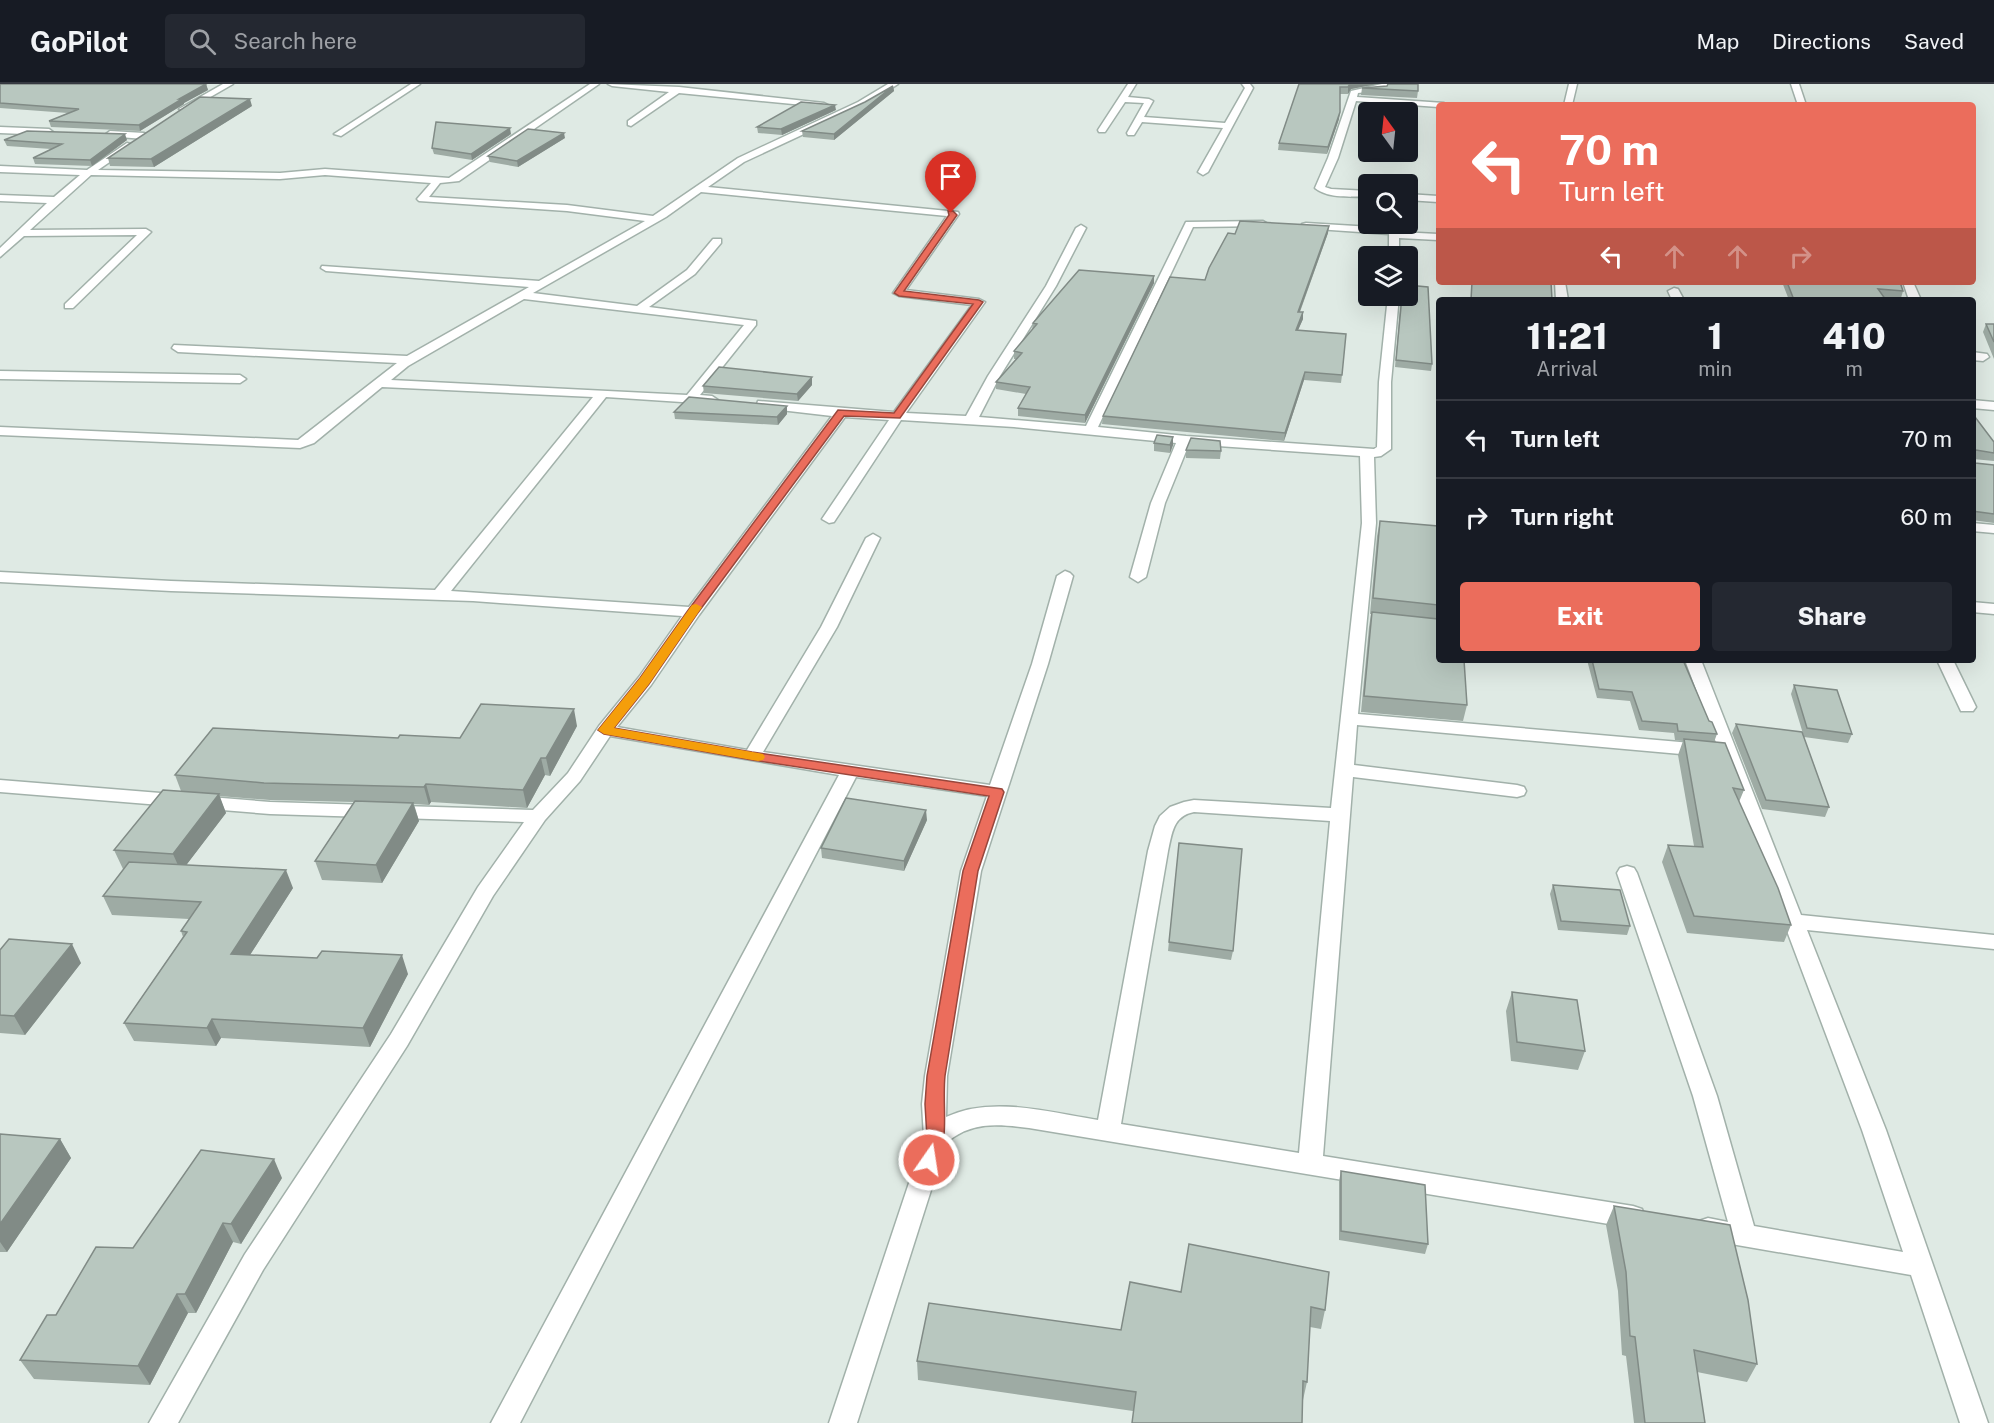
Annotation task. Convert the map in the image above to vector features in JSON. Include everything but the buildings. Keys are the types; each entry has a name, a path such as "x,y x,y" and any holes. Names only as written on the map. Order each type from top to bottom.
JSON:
{"street":[{"path":"338,134 416,84"},
{"path":"0,169 280,176 325,172 438,180 456,179 595,84"},
{"path":"612,84 853,108"},
{"path":"0,431 215,439 290,445 309,440 378,383 410,360 519,295 655,219 741,160 853,108 894,84"},
{"path":"1102,130 1132,84"},
{"path":"1203,172 1226,126 1249,88 1246,84"},
{"path":"1358,193 1330,192 1320,188 1333,158 1355,91 1383,88 1386,84"},
{"path":"1569,102 1574,84"},
{"path":"1795,84 1801,102"},
{"path":"212,85 227,85"},
{"path":"176,114 227,85"},
{"path":"632,123 679,89"},
{"path":"1121,99 1149,101 1131,133"},
{"path":"1352,99 1436,104"},
{"path":"1139,119 1226,126"},
{"path":"0,130 60,132"},
{"path":"0,254 20,233 89,172 148,133 96,134"},
{"path":"438,180 422,199 567,208 655,219"},
{"path":"697,189 954,214 899,293 979,302 897,416 829,519"},
{"path":"0,198 56,200"},
{"path":"1418,198 1436,199"},
{"path":"1090,430 1111,392 1124,358 1190,224 1236,222 1358,228"},
{"path":"970,420 994,375 1051,286 1081,228"},
{"path":"20,233 146,232 69,306"},
{"path":"1418,234 1436,237"},
{"path":"638,310 691,272 717,241"},
{"path":"326,268 540,284"},
{"path":"519,295 752,323 691,398"},
{"path":"746,403 1090,430 1184,440 1376,453 1384,449 1385,382 1393,306"},
{"path":"178,348 410,360"},
{"path":"0,375 240,379"},
{"path":"378,383 492,387 724,401"},
{"path":"439,594 601,395"},
{"path":"1976,404 1994,406"},
{"path":"163,1423 254,1262 399,1040 485,892 538,816 574,777 604,730 645,681 693,612 841,412"},
{"path":"1138,577 1158,503 1184,440"},
{"path":"1310,1165 1339,815 1350,719 1366,621 1369,523 1367,453"},
{"path":"1976,527 1994,529"},
{"path":"752,756 830,627 873,538"},
{"path":"843,1423 936,1138 934,1104 936,1076 971,871 1040,664 1065,576"},
{"path":"0,577 171,586 439,594 693,612"},
{"path":"1976,607 1994,609"},
{"path":"1694,663 1874,1130 1974,1423"},
{"path":"1946,663 1967,707"},
{"path":"1350,719 1727,752"},
{"path":"604,730 752,756 997,792"},
{"path":"1344,770 1517,791"},
{"path":"505,1423 851,771"},
{"path":"0,786 270,808 538,816"},
{"path":"1108,1131 1158,851 1167,817 1173,811 1194,806 1339,815"},
{"path":"1627,873 1705,1096 1744,1235"},
{"path":"1792,921 1994,942"},
{"path":"936,1138 946,1126 981,1115 1108,1131 1652,1220"},
{"path":"1687,1225 1921,1266"}],"slow traffic":[{"path":"696,607 645,681 604,730 758,757"}],"route":[{"path":"929,1160 936,1138 934,1104 936,1076 971,871 997,792 752,756 604,730 645,681 693,612 841,412 897,416 979,302 899,293 954,214 951,213"}]}
